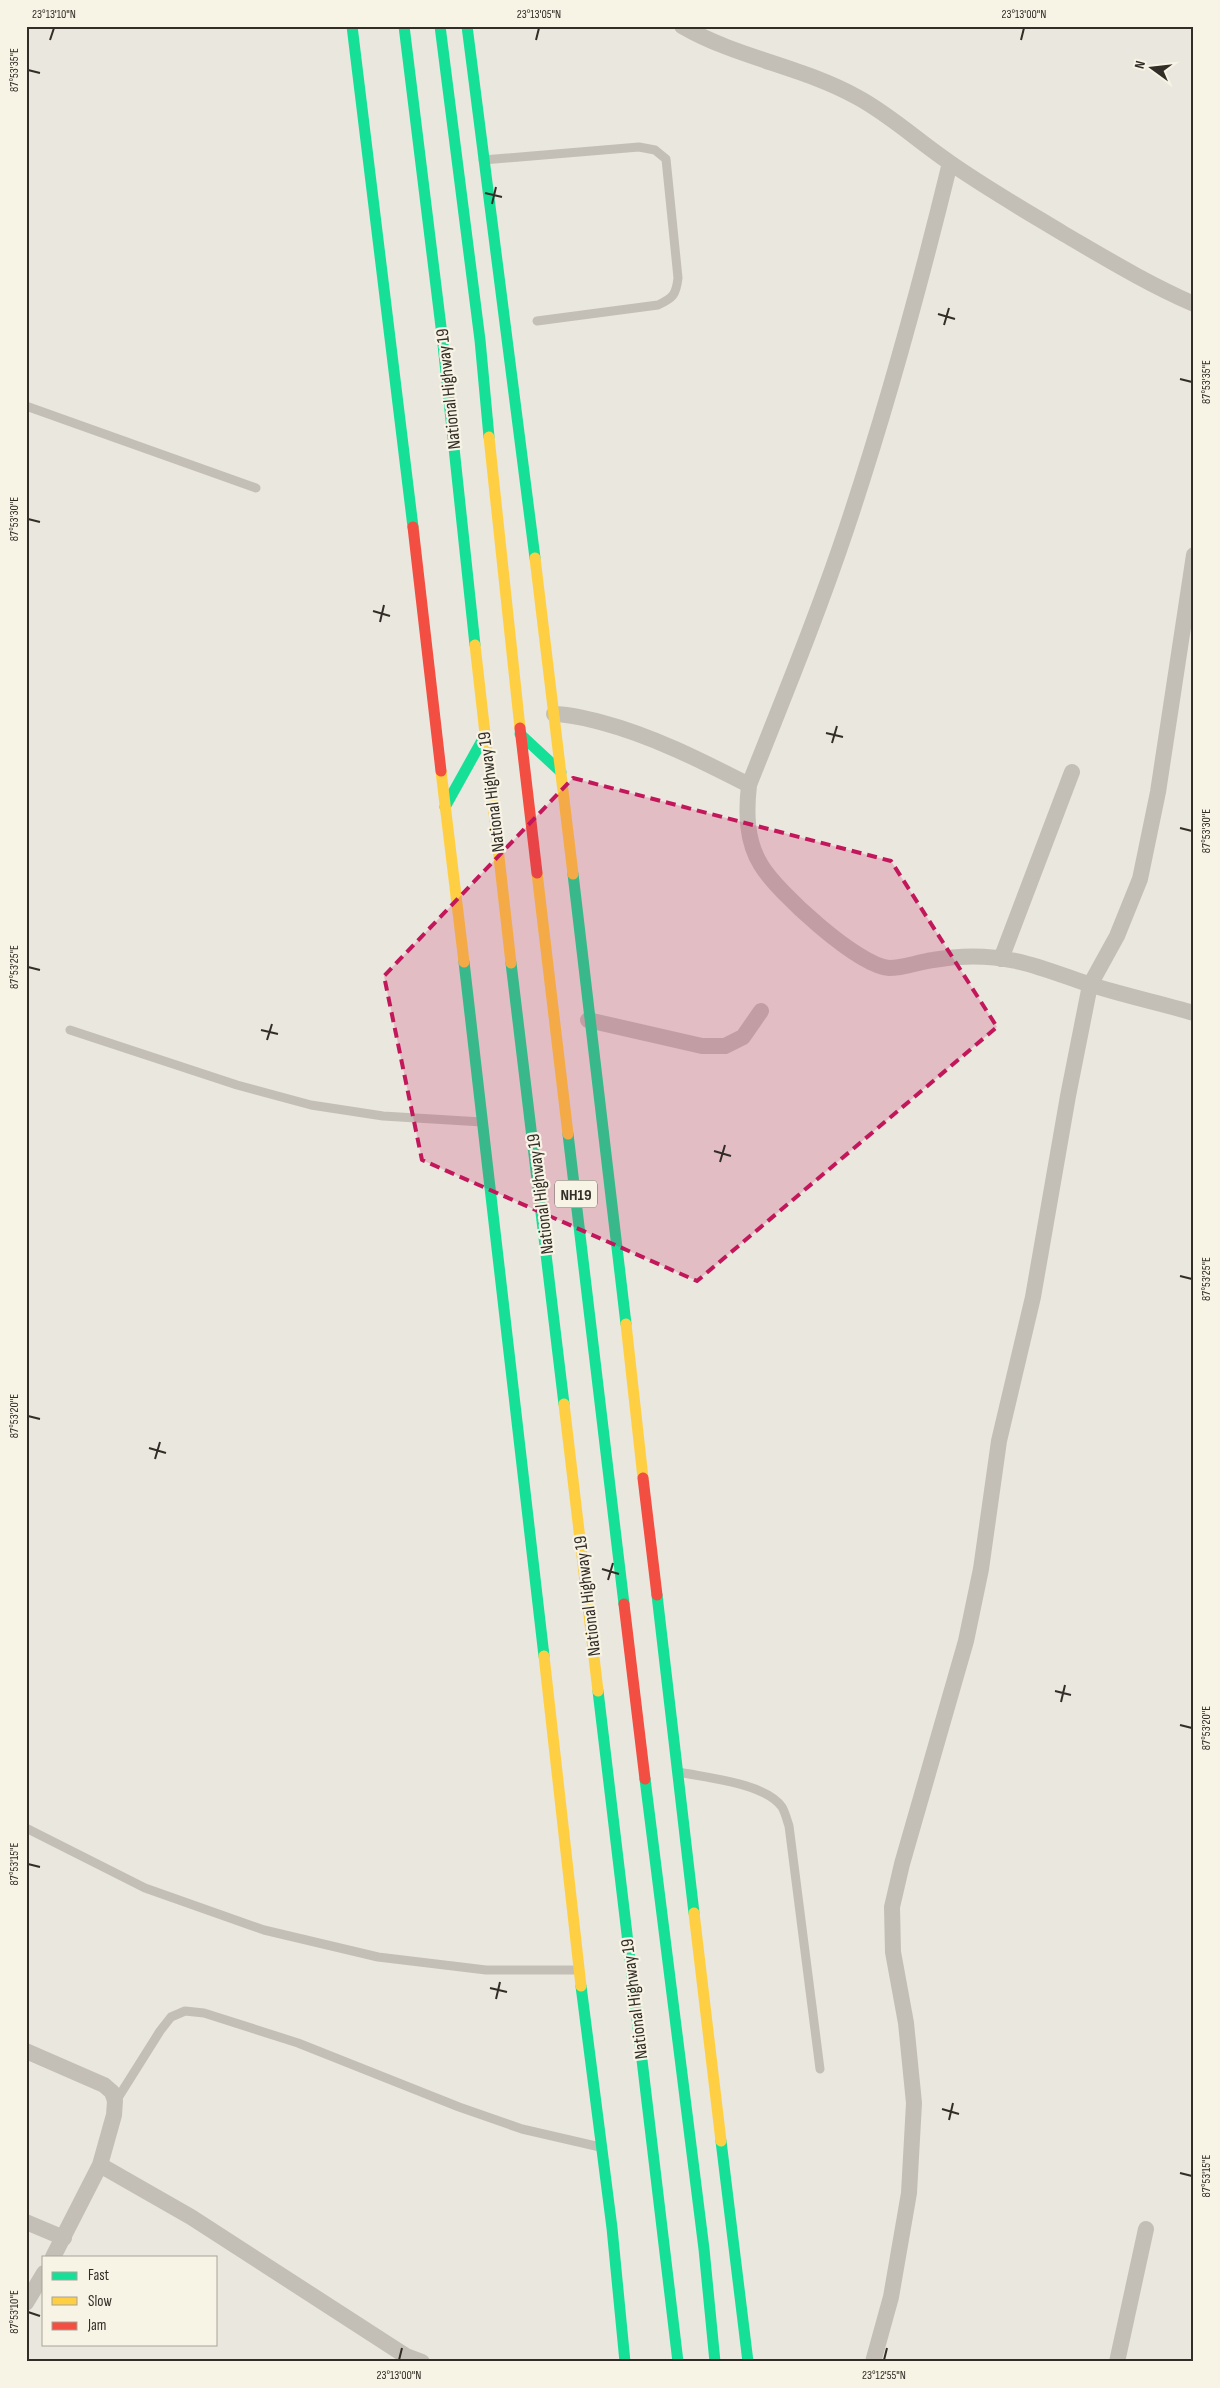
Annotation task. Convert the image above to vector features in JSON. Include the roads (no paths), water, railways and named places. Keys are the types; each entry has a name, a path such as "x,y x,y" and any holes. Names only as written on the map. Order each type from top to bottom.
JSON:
{"main road":[{"path":"352,26 379,239 579,1970 602,2147 625,2362"},
{"name":"National Highway 19","path":"404,26 442,335 484,737 678,2362"},
{"name":"NH19","path":"440,26 480,340 520,734 652,1848 704,2249 715,2362"},
{"path":"467,26 554,714 588,1020 637,1410 676,1772 748,2362"},
{"path":"520,734 560,772"},
{"path":"445,807 484,737"}],"street":[{"path":"682,26 698,35 816,76 858,97 950,163 1031,214 1150,285 1194,304"},
{"path":"950,163 910,322 850,518 814,621 750,785 746,810 750,838 761,865 780,889 840,943 873,964 887,968 903,967 932,960 975,956 1017,961 1194,1013"},
{"path":"874,2362 890,2297 909,2192 914,2104 906,2023 893,1952 892,1907 968,1632 982,1570 1000,1441 1033,1298 1068,1096 1090,984 1117,936 1140,880 1158,792 1194,555"},
{"path":"554,714 568,714 625,729 667,744 750,785"},
{"path":"1001,959 1072,772"},
{"path":"588,1020 702,1046 725,1046 743,1037 761,1011"},
{"path":"26,2051 104,2085 112,2092 116,2101 100,2165 54,2256"},
{"path":"100,2165 191,2217 406,2356 422,2362"},
{"path":"26,2222 64,2238"},
{"path":"1117,2362 1146,2229"},
{"path":"26,2303 42,2276"}],"lane":[{"path":"483,160 640,147 656,150 666,159 678,278 676,292 669,300 658,305 537,321"},
{"path":"26,406 256,488"},
{"path":"70,1030 237,1085 311,1105 383,1116 482,1122"},
{"path":"676,1772 750,1787 771,1796 783,1808 789,1826 820,2069"},
{"path":"26,1828 145,1888 264,1930 378,1957 486,1970 579,1970"},
{"path":"116,2101 160,2030 171,2017 185,2011 204,2013 298,2043 459,2107 522,2129 602,2147"}]}
